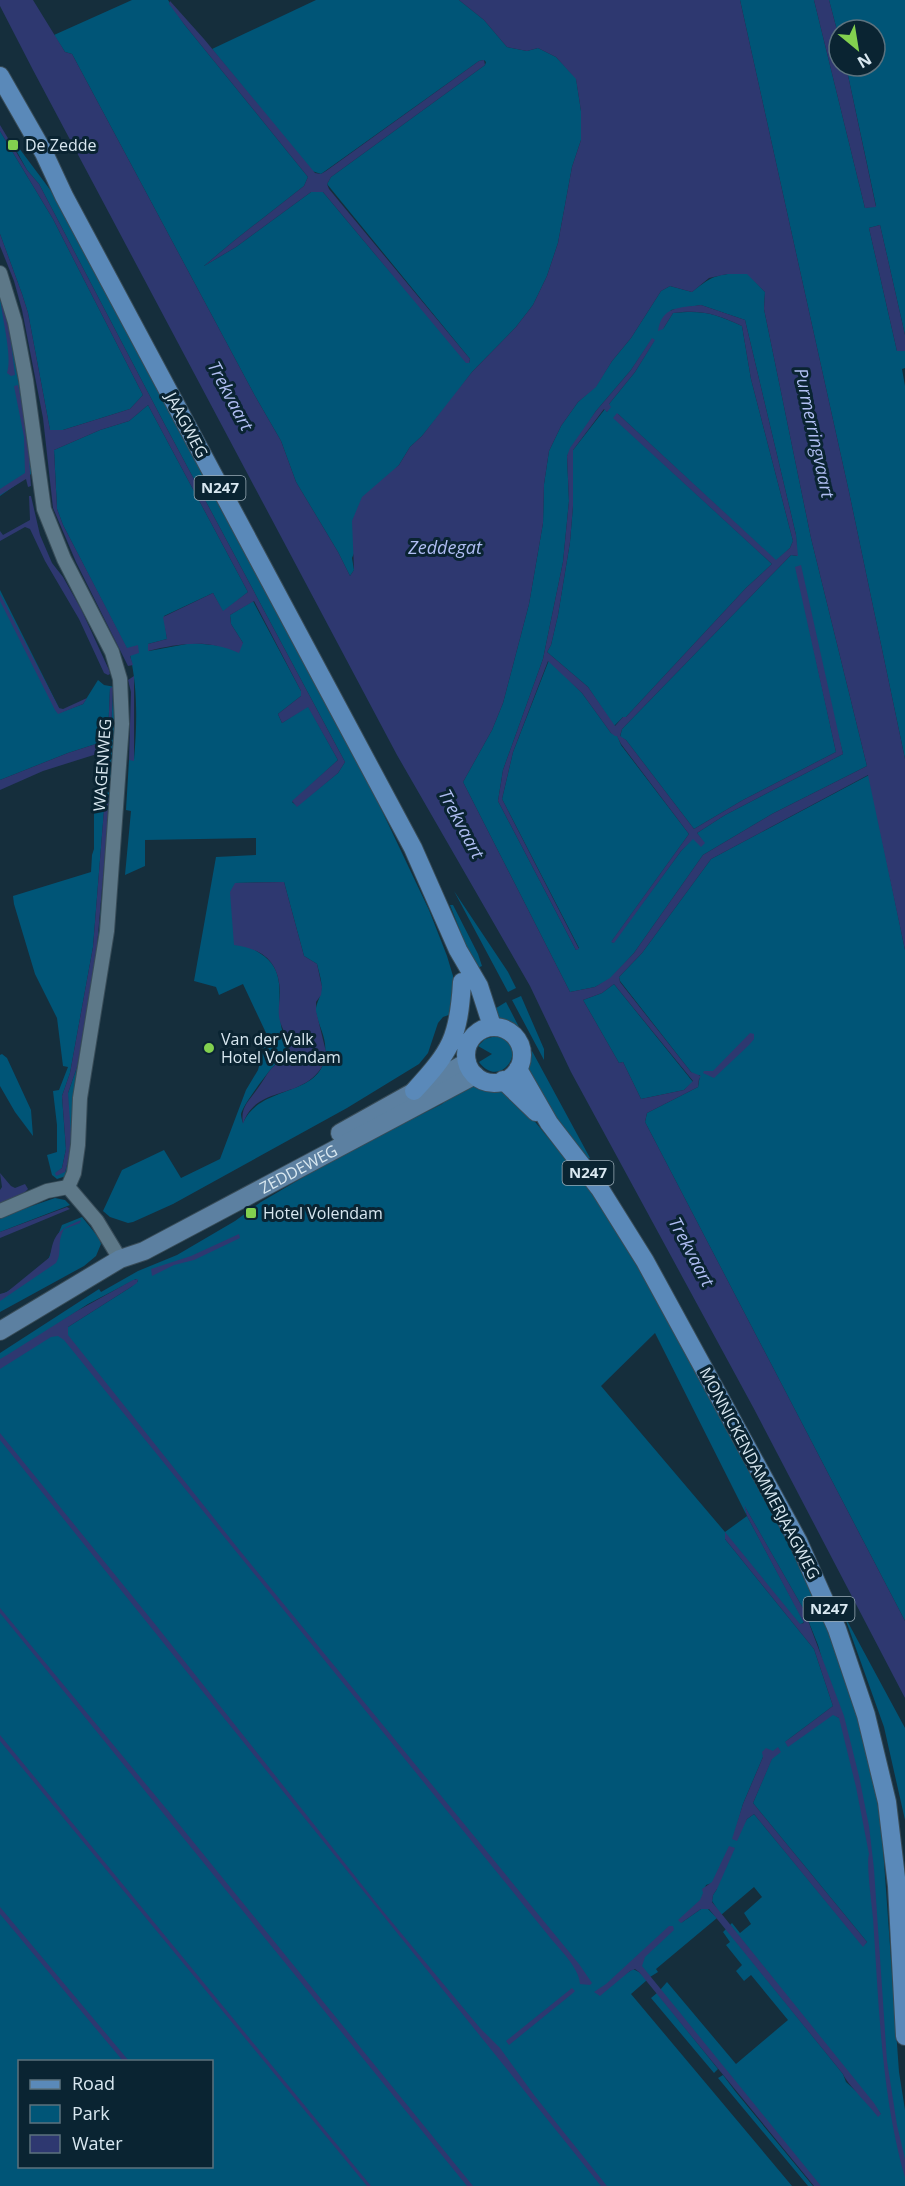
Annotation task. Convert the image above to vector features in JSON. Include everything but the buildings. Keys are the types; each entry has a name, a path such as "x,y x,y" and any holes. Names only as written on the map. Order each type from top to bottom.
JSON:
{"main road":[{"name":"JAAGWEG","path":"0,76 9,93 18,127 64,196 361,750 413,848 458,950"},
{"name":"N247","path":"458,950 462,982 473,1012 485,1029"},
{"name":"N247","path":"458,950 478,986 485,1029"},
{"path":"414,1091 434,1070 450,1045 460,1017 462,982"},
{"name":"N247","path":"485,1029 507,1030 517,1039 522,1052 510,1075"},
{"path":"485,1029 470,1042 471,1068 479,1079 492,1082 510,1075"},
{"name":"ZEDDEWEG","path":"0,1331 120,1259 138,1242 414,1091 471,1068"},
{"name":"ZEDDEWEG","path":"120,1259 144,1251 471,1068"},
{"name":"MONNICKENDAMMERJAAGWEG","path":"510,1075 600,1189 645,1261 819,1584 866,1715 887,1802 897,1886 905,2036"}],"street":[{"name":"WAGENWEG","path":"0,273 15,322 26,380 44,509 64,559 112,652 122,694 122,724 107,930 80,1098 74,1173 68,1187"},
{"path":"0,1211 47,1191 68,1187 97,1221 120,1259"}],"green space":[{"path":"132,0 168,0 184,24 308,177 304,186 204,266 236,247 311,192 323,192 469,363 470,359 327,184 331,177 485,65 486,62 479,61 321,174 312,171 212,49 316,0 459,0 484,20 507,47 527,51 538,48 556,57 576,78 581,111 581,140 572,167 558,243 547,276 533,305 516,327 472,372 387,477 352,558 354,570 350,576 296,482 281,441 72,54 65,52 54,35"},
{"path":"740,0 814,0 827,53 827,78 833,78 865,208 876,206 849,78 887,78 887,18 834,18 829,0 905,0 905,335 880,225 869,228 897,351 905,351 905,368 902,369 905,386 905,759 849,492"},
{"path":"0,131 53,219 143,395 130,409 63,430 50,430 28,313 0,234"},
{"path":"19,148 60,203 374,794 429,910 453,976 454,1013 443,1017 438,1023 428,1053 419,1064 347,1108 173,1204 128,1223 110,1217 103,1211 122,1170 164,1150 181,1178 220,1159 246,1090 258,1070 267,1035 243,984 219,995 216,987 194,981 216,857 256,855 256,838 145,840 145,866 125,875 131,811 126,810 129,760 134,760 136,721 136,694 130,655 138,646 127,649 63,525 57,509 54,450 100,430 129,421 148,405 248,592 223,612 213,593 164,616 167,639 148,644 149,651 192,643 224,646 243,643 231,624 230,615 253,601 301,691 301,696 278,714 282,723 308,706 338,760 292,802 297,806 338,773 345,762 39,184 27,170 16,150","holes":["284,882 304,956 317,964 320,978 321,988 316,1013 325,1044 324,1062 317,1074 306,1083 264,1101 252,1110 243,1123 241,1114 246,1104 264,1077 283,1056 287,1041 281,1025 276,971 271,962 249,947 235,883"]},
{"path":"747,273 765,292 764,309 811,538 867,766 772,814 703,855 634,953 610,979 595,987 570,992 463,782 492,730 503,703 529,604 543,523 544,484 549,451 561,426 578,402 596,386 661,291 670,286 692,292 712,278","holes":["701,305 745,320 796,535 797,556 791,555 622,729 620,737 626,740 694,829 743,800 836,752 796,567 843,754 725,815 697,833 704,843 693,838 681,851 613,943 612,941 689,834 621,745 617,735 611,733 582,693 549,660 513,752 502,799 579,948 576,950 498,801 503,770 543,659 563,562 569,501 567,456 596,411 631,370 652,339 654,341 635,372 609,404 607,412 605,409 573,450 573,506 570,542 558,615 551,645 547,652 588,687 614,726 626,717 746,588 772,564 614,418 618,414 776,561 790,548 793,541 751,379 742,326 701,312 683,312 673,313 663,329 671,310"]},
{"path":"0,297 11,333 34,472 0,496"},
{"path":"0,590 59,708 59,713 83,704 98,680 104,685 115,687 118,693 112,783 109,782 113,688 110,689 108,735 102,742 0,780"},
{"path":"869,775 905,950 905,1621 645,1122 647,1113 698,1087 700,1075 696,1076 691,1072 619,977 642,953 711,859"},
{"path":"112,791 107,889 72,1167 66,1176 57,1179 52,1175 47,1155 57,1152 53,1091 59,1090 68,1067 63,1066 57,1018 35,974 13,896 91,872 94,849 94,798","holes":["109,796 105,869 96,958 77,1067 68,1093 69,1158 65,1172 56,1173 62,1168 66,1149 62,1096 70,1073 93,947 105,798"]},
{"path":"454,891 508,972 516,988 508,992"},
{"path":"450,905 453,905 482,966 475,969"},
{"path":"614,984 693,1082 684,1090 641,1099 623,1062 619,1063 583,1000 602,993"},
{"path":"521,996 544,1049 544,1060 512,1000"},
{"path":"506,1002 519,1027 516,1030 500,1021 493,1010"},
{"path":"496,1036 507,1041 512,1048 512,1056 504,1069 496,1072 488,1070 479,1062 492,1054 478,1046 485,1039"},
{"path":"532,1051 590,1158 586,1160 552,1116 525,1068 528,1054"},
{"path":"0,1055 7,1058 31,1110 33,1136 15,1112 0,1086"},
{"path":"476,1081 485,1085 499,1086 523,1107 585,1183 616,1229 695,1369 787,1541 833,1640 859,1719 882,1834 899,2072 905,2110 905,2186 820,2186 660,1990 667,1982 736,2064 788,2020 751,1975 744,1981 736,1971 742,1965 726,1945 730,1942 723,1932 726,1929 843,2074 846,2082 881,2114 730,1925 732,1923 740,1933 751,1924 744,1913 762,1897 754,1887 721,1915 712,1901 717,1889 712,1883 706,1885 701,1900 681,1923 701,1909 708,1909 717,1918 656,1969 658,1972 650,1977 636,1960 606,1987 633,1969 647,1980 631,1994 792,2186 0,2186 0,1353 99,1289 101,1292 138,1271 177,1255 346,1152 442,1104 464,1083","holes":["136,1279 138,1281 131,1287 68,1327 56,1325 88,1304","655,1333 747,1516 725,1532 601,1386","745,1507 804,1610 818,1645 839,1718 833,1714 785,1742 833,1706 814,1649 725,1539 725,1533 800,1625 804,1622 747,1516","763,1757 772,1758 753,1803 867,1942 863,1946 754,1814 747,1819 733,1839 743,1804"]},
{"path":"55,1198 65,1200 70,1205 0,1232 0,1217"},
{"path":"82,1217 99,1238 101,1244 96,1256 84,1266 0,1312 0,1296 21,1283 48,1260 62,1225"},
{"path":"844,1615 905,1728 905,1820 884,1727"},
{"path":"657,1993 718,2069 714,2073 651,1998"},
{"path":"723,2075 813,2186 808,2186 718,2078"}],"water":[{"path":"0,0 33,0 65,52 72,54 281,441 296,482 350,576 354,570 352,521 362,497 399,465 410,447 422,436 472,372 516,327 533,305 547,276 558,243 572,167 581,140 581,111 576,79 556,57 538,48 527,51 507,47 484,20 459,0 740,0 849,492 905,759 905,950 868,775 711,859 642,953 619,977 620,982 691,1072 701,1076 698,1087 647,1113 645,1122 905,1621 905,1698 753,1407 571,1072 530,986 397,755 0,6","holes":["727,274 747,274 765,292 764,309 811,538 867,766 772,814 703,855 634,953 610,978 595,987 570,992 463,782 492,730 503,703 529,604 543,523 544,484 549,451 561,426 578,402 596,387 661,291 670,286 692,292 709,278","614,984 693,1081 684,1090 641,1099 623,1062 619,1063 583,1000 602,993"]},
{"path":"814,0 829,0 834,18 827,18 827,53"},
{"path":"170,1 315,173 321,174 326,171 479,61 484,60 485,65 331,177 327,184 470,359 469,363 466,363 323,192 311,192 236,247 204,266 304,186 308,177 184,24 169,4"},
{"path":"833,78 849,78 876,207 865,208"},
{"path":"0,125 27,170 39,184 345,762 338,773 297,807 292,801 338,760 308,707 282,723 278,714 301,696 301,691 254,601 230,615 231,624 243,643 239,653 205,644 172,646 148,651 148,644 167,639 163,617 213,593 223,611 248,592 148,405 129,421 100,430 54,450 57,509 63,525 127,648 138,645 139,653 130,656 133,665 128,666 76,562 53,508 43,418 22,310 14,281 0,246 0,234 28,313 50,430 63,430 130,409 143,395 53,219 0,131"},
{"path":"880,225 905,335 905,351 897,351 869,228"},
{"path":"0,291 8,319 15,375 11,376 7,373 8,355"},
{"path":"701,305 745,320 796,535 798,556 791,555 622,729 620,736 626,740 694,829 743,800 836,752 795,567 801,565 843,754 725,815 697,833 705,843 701,847 693,839 681,851 614,943 611,942 689,834 617,736 611,733 582,693 548,661 513,752 502,799 579,949 576,950 498,801 503,770 543,659 563,562 569,501 567,456 570,448 596,411 631,370 652,338 655,340 635,372 609,404 611,407 607,412 604,409 573,450 573,506 570,542 558,615 551,645 547,652 588,687 615,726 746,588 772,564 613,418 617,413 776,560 790,548 793,541 751,379 742,326 709,314 683,312 673,313 663,329 658,331 663,317 668,313 679,308"},
{"path":"18,385 27,431 31,486 28,487 26,479 0,495 0,489 25,473 24,437 14,386"},
{"path":"29,496 31,496 40,535 52,563 63,577 81,609 109,670 108,675 104,673 79,619 45,561 30,529 25,527 0,541 0,531 3,535 30,520"},
{"path":"0,594 59,708 63,709 87,698 83,704 58,714 0,601"},
{"path":"134,676 134,761 129,760 131,692 128,680"},
{"path":"113,687 109,782 105,780 106,757 100,753 43,771 0,790 0,780 102,742 108,735 110,688"},
{"path":"110,796 96,958 77,1067 68,1093 71,1135 69,1158 65,1172 56,1176 55,1173 62,1168 66,1149 62,1096 70,1073 93,947 105,797"},
{"path":"284,882 304,956 317,964 322,987 321,995 316,1002 316,1011 327,1056 319,1071 309,1081 260,1102 250,1111 243,1124 242,1118 246,1104 269,1071 283,1056 287,1042 279,1013 279,981 273,965 261,953 234,945 230,892 235,883"},
{"path":"750,1033 754,1034 754,1039 714,1078 703,1073 713,1071"},
{"path":"0,1173 11,1186 15,1188 25,1184 28,1189 22,1195 0,1203 2,1187"},
{"path":"67,1207 70,1209 0,1238 0,1232"},
{"path":"81,1220 80,1223 64,1229 56,1263 0,1301 0,1294 7,1292 50,1257 53,1242 58,1233 62,1230 67,1227"},
{"path":"239,1234 240,1238 194,1260 174,1265 152,1276 151,1269 191,1256"},
{"path":"138,1279 137,1283 68,1327 68,1335 237,1547 579,1964 592,1983 590,1985 580,1984 576,1971 568,1958 64,1340 58,1336 51,1337 0,1369 0,1359 77,1311"},
{"path":"0,1433 382,1910 480,2028 500,2048 534,2095 607,2186 601,2186 0,1440"},
{"path":"744,1505 804,1610 844,1716 859,1776 869,1826 874,1869 887,2061 905,2159 905,2178 886,2082 879,2017 869,1854 856,1787 839,1718 833,1715 788,1747 785,1742 833,1706 814,1649 725,1539 725,1532 800,1624 804,1623 747,1516"},
{"path":"0,1608 473,2186 467,2186 0,1613"},
{"path":"0,1735 371,2186 367,2186 0,1741"},
{"path":"778,1747 781,1752 772,1759 753,1803 867,1942 863,1947 754,1814 747,1819 737,1841 732,1839 743,1804 763,1757 762,1752 766,1748 773,1751"},
{"path":"729,1846 735,1848 713,1895 712,1902 874,2103 881,2114 878,2117 709,1909 701,1909 681,1923 678,1920 700,1900 702,1889 712,1882"},
{"path":"0,1907 128,2060 122,2060 0,1914"},
{"path":"669,1926 673,1926 674,1930 645,1957 642,1966 821,2186 814,2186 639,1972 635,1969 630,1971 600,1996 594,1992 606,1984"},
{"path":"572,1988 575,1991 573,1993 509,2045 506,2041"}],"place":[{"name":"De Zedde","path":"13,145"},
{"name":"Van der Valk Hotel Volendam","path":"209,1048"},
{"name":"Hotel Volendam","path":"251,1213"}],"water label":[{"name":"Trekvaart","path":"230,396"},
{"name":"Purmerringvaart","path":"814,433"},
{"name":"Zeddegat","path":"445,548"},
{"name":"Trekvaart","path":"461,824"},
{"name":"Trekvaart","path":"691,1252"}]}
